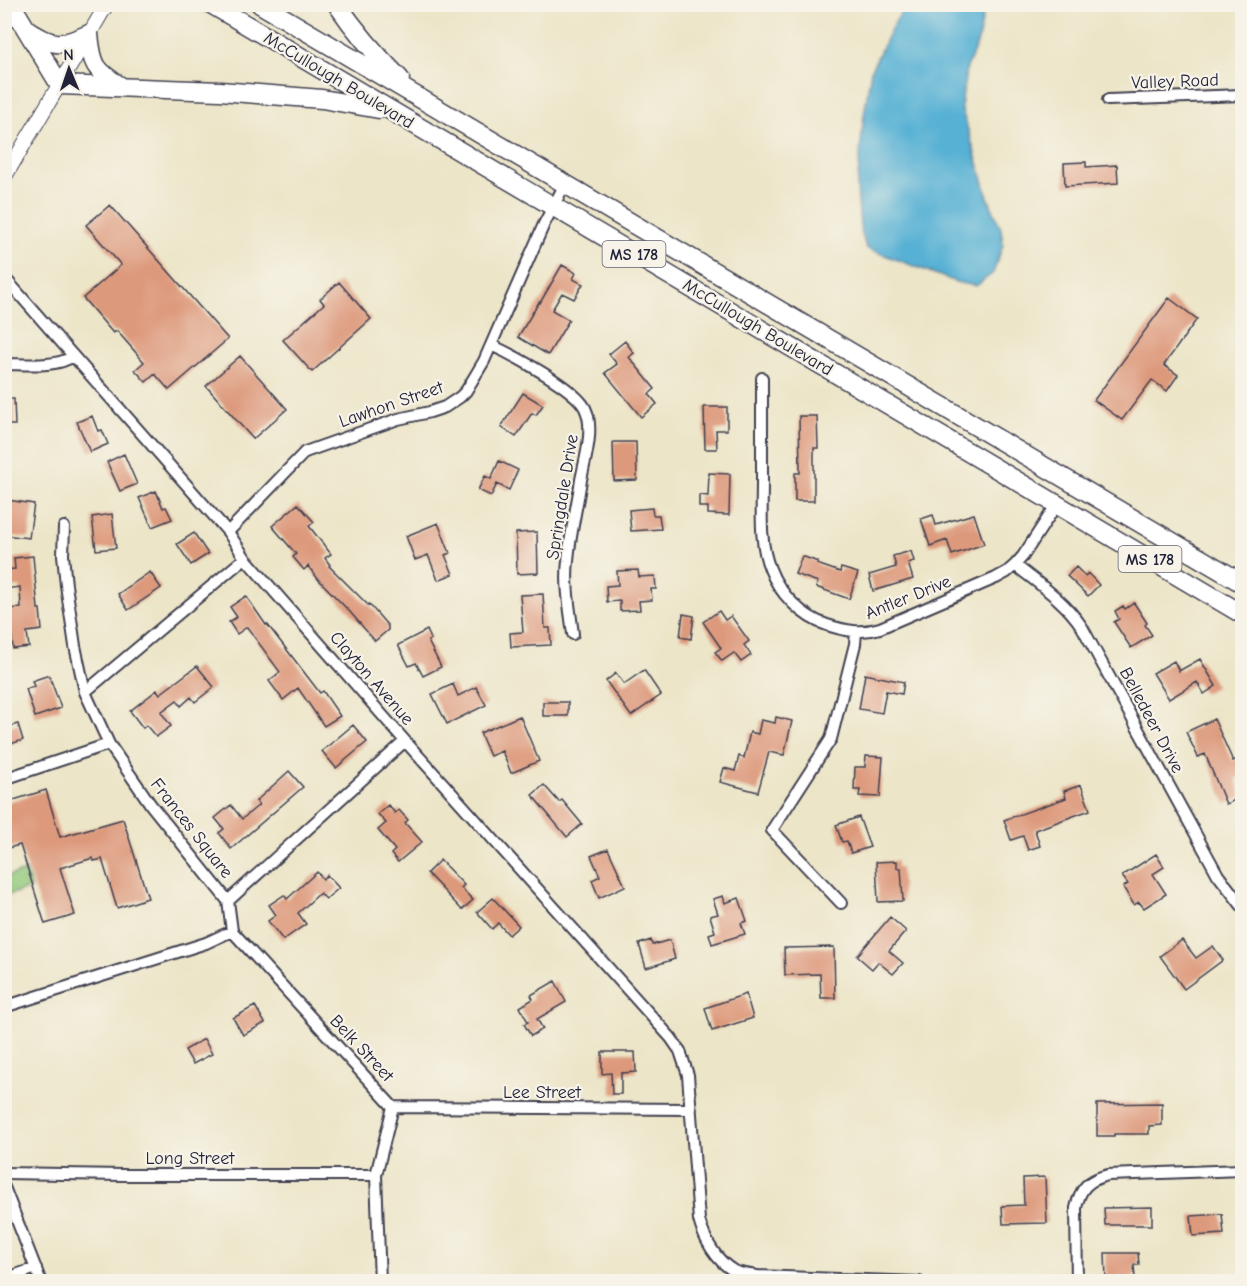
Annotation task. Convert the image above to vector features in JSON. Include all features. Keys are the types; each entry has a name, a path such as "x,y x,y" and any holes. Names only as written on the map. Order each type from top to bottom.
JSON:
{"highway":[{"path":"11,4 60,85 220,90 322,99 391,111"},
{"name":"McCullough Boulevard","path":"211,4 1242,614"},
{"name":"McCullough Boulevard","path":"260,4 1242,583"},
{"path":"337,4 374,53 418,97"},
{"path":"25,27 42,40 57,43 74,41 90,34 91,54 94,62 106,78 122,87"},
{"path":"767,332 782,312"},
{"path":"949,441 990,452 1048,486 1077,485"},
{"path":"1057,504 1064,500 1079,499 1125,526 1169,539"}],"street":[{"path":"4,178 107,4"},
{"name":"Valley Road","path":"1108,100 1242,95"},
{"name":"Lawhon Street","path":"228,532 305,452 398,418 430,412 453,402 466,391 484,361 544,224 566,184"},
{"name":"Clayton Avenue","path":"4,277 228,532 245,558 405,741 671,1038 680,1051 688,1075 699,1220 702,1231 718,1257 736,1277"},
{"name":"Springdale Drive","path":"491,345 530,366 567,390 580,401 587,414 588,443 567,562 573,634"},
{"path":"4,364 62,362 73,356"},
{"name":"Antler Drive","path":"762,378 762,523 765,556 777,584 788,598 799,609 821,623 838,629 868,632 996,578 1015,565 1057,504"},
{"name":"Frances Square","path":"64,526 63,555 67,595 85,692 109,744 151,805 228,901 405,741"},
{"path":"85,692 245,558"},
{"name":"Belledeer Drive","path":"1015,565 1063,604 1082,627 1218,875 1242,906"},
{"path":"841,903 772,830 831,739 856,632"},
{"path":"4,779 109,744"},
{"path":"4,1007 206,943 232,931 228,901"},
{"name":"Belk Street","path":"232,931 393,1107 376,1175 380,1281"},
{"name":"Lee Street","path":"393,1107 691,1109"},
{"path":"1077,1281 1076,1208 1084,1187 1092,1180 1108,1175 1242,1170"},
{"name":"Long Street","path":"4,1173 376,1175"},
{"path":"4,1187 41,1281"},
{"path":"4,1280 36,1268"},
{"path":"736,1277 746,1275 777,1278 920,1281"}],"green space":[{"path":"26,871 31,888 5,896 5,877"}],"water":[{"path":"906,5 985,5 978,41 966,70 961,107 989,200 1001,229 1003,245 993,273 976,286 956,282 866,248 860,226 857,187 871,70 891,29"}],"building":[{"path":"1086,162 1086,167 1117,165 1118,183 1065,186 1064,163"},
{"path":"110,205 228,339 169,390 155,374 146,382 135,370 144,362 117,331 113,333 83,298 121,265 86,225"},
{"path":"562,265 576,273 573,279 583,284 574,299 562,293 552,310 569,320 548,355 518,337"},
{"path":"339,282 371,319 312,372 283,340 324,304 320,299"},
{"path":"1169,298 1197,319 1164,365 1178,375 1167,391 1152,380 1122,420 1094,400"},
{"path":"625,341 634,353 629,357 655,389 649,394 657,404 641,417 605,373 617,364 609,354"},
{"path":"240,356 287,409 253,439 206,386"},
{"path":"523,393 543,405 536,415 532,413 516,437 501,427"},
{"path":"4,399 14,399 15,425 4,425"},
{"path":"704,407 727,407 727,430 716,430 717,449 705,449"},
{"path":"92,416 98,431 102,430 108,444 90,452 77,422"},
{"path":"799,416 817,416 818,448 814,448 814,501 795,501 795,473 800,473"},
{"path":"613,442 636,442 637,480 614,481"},
{"path":"124,454 137,484 120,491 107,462"},
{"path":"499,461 518,470 509,490 497,484 491,496 478,490 485,476 491,479"},
{"path":"709,473 730,474 729,515 708,514 708,507 699,507 699,495 708,496"},
{"path":"156,491 163,508 166,507 172,519 152,527 139,498"},
{"path":"7,500 34,504 29,538 4,535"},
{"path":"298,504 314,522 309,526 331,554 325,558 329,566 369,604 388,626 388,630 375,641 308,566 304,570 293,557 296,554 272,526"},
{"path":"652,508 653,515 659,515 661,529 631,531 629,510"},
{"path":"112,514 116,548 96,550 92,517"},
{"path":"974,514 984,544 952,555 947,540 930,546 921,519 933,515 936,525"},
{"path":"438,523 450,553 445,555 453,574 438,580 428,555 415,560 406,536"},
{"path":"537,532 538,573 517,574 516,533"},
{"path":"194,533 208,554 191,565 177,544"},
{"path":"911,551 914,561 908,563 913,579 873,591 869,575 896,567 893,556"},
{"path":"33,556 42,630 27,632 29,647 13,649 12,637 5,638 4,622 7,622 6,609 21,608 20,587 4,589 4,570 15,569 14,558"},
{"path":"802,556 840,572 841,568 858,573 849,599 816,587 818,582 795,574"},
{"path":"1076,567 1085,576 1088,573 1099,585 1088,596 1067,576"},
{"path":"638,570 639,577 655,576 656,589 651,589 652,600 639,601 640,610 620,611 620,601 607,602 606,586 618,585 617,571"},
{"path":"150,572 161,588 128,610 118,594"},
{"path":"543,594 545,628 550,628 551,645 511,647 510,633 523,632 520,595"},
{"path":"246,596 266,625 320,693 323,691 340,716 324,726 298,688 283,700 269,681 280,672 247,627 237,634 229,622 237,617 230,607"},
{"path":"1134,603 1152,635 1131,648 1114,622 1119,619 1115,611 1123,606 1125,609"},
{"path":"719,611 725,620 731,616 749,641 744,645 751,655 741,662 734,653 722,661 715,652 721,648 703,622"},
{"path":"683,614 694,616 691,639 680,637"},
{"path":"427,630 431,639 428,641 441,667 423,676 416,663 409,666 398,645"},
{"path":"1200,659 1216,686 1204,694 1197,682 1169,699 1153,673 1174,661 1179,671"},
{"path":"197,666 214,687 195,702 191,697 181,706 177,700 161,712 171,726 156,737 146,725 143,728 130,711 157,690 160,694"},
{"path":"644,670 661,695 631,716 606,681 616,673 624,684"},
{"path":"865,674 904,682 902,694 886,691 882,713 859,709"},
{"path":"49,675 61,708 35,717 26,689 34,686 32,681"},
{"path":"453,684 458,696 476,687 486,705 447,724 432,694"},
{"path":"543,702 568,702 568,716 543,716"},
{"path":"520,716 539,761 511,773 502,751 490,756 480,733"},
{"path":"776,717 792,721 784,755 769,752 758,792 720,782 724,768 735,771 739,756 744,758 750,732 758,734 761,720 775,723"},
{"path":"1214,719 1233,761 1239,758 1242,767 1242,776 1236,779 1242,797 1226,804 1205,754 1198,757 1186,732"},
{"path":"18,724 23,740 4,746 4,728"},
{"path":"353,725 367,742 336,768 322,751"},
{"path":"866,756 883,757 880,797 859,796 860,790 854,790 855,767 865,767"},
{"path":"289,771 303,787 231,849 219,833 224,829 215,818 231,805 242,819 259,805 256,801"},
{"path":"544,785 559,802 562,800 582,824 567,837 532,795"},
{"path":"1081,785 1090,810 1035,830 1040,846 1028,850 1023,836 1011,840 1004,820 1066,798 1064,791"},
{"path":"46,790 60,837 123,819 148,898 117,908 102,859 94,861 93,858 60,868 75,915 45,924 20,845 4,849 4,803"},
{"path":"388,805 395,813 399,810 408,820 405,823 422,842 398,862 391,854 395,850 378,830 386,823 378,814"},
{"path":"859,817 870,847 851,853 847,841 842,842 836,825"},
{"path":"608,849 625,886 599,898 592,880 600,876 591,856"},
{"path":"1156,854 1164,867 1153,874 1166,894 1144,908 1139,902 1134,905 1123,887 1128,884 1122,876"},
{"path":"440,860 464,885 461,888 473,900 462,910 427,873"},
{"path":"897,861 897,868 901,868 903,901 878,902 876,862"},
{"path":"317,872 323,879 327,875 339,888 326,899 320,893 298,913 306,924 283,940 268,921 276,915 269,905 284,895 287,899"},
{"path":"723,896 725,903 739,898 747,921 741,923 745,934 712,944 709,934 715,932 710,916 718,914 713,899"},
{"path":"493,898 519,926 509,935 498,923 492,929 477,912"},
{"path":"890,917 906,931 889,951 903,963 893,974 878,962 872,969 857,956"},
{"path":"651,940 652,945 670,940 675,959 646,968 639,944"},
{"path":"1182,940 1196,958 1213,946 1223,960 1184,989 1160,956"},
{"path":"834,947 835,998 821,998 820,974 785,975 784,948"},
{"path":"555,981 566,1002 537,1019 543,1029 531,1036 524,1024 528,1022 520,1007 533,999 531,995"},
{"path":"746,994 753,1018 712,1031 705,1008"},
{"path":"255,1006 265,1023 243,1035 233,1018"},
{"path":"204,1039 212,1054 193,1064 185,1050"},
{"path":"602,1052 635,1052 636,1072 621,1073 621,1094 612,1094 611,1073 602,1074"},
{"path":"1162,1103 1162,1125 1149,1126 1149,1134 1097,1136 1097,1104"},
{"path":"1045,1177 1047,1223 1003,1224 1002,1206 1024,1205 1023,1178"},
{"path":"1152,1207 1152,1225 1105,1225 1104,1208"},
{"path":"1222,1214 1224,1234 1193,1236 1191,1216"},
{"path":"1105,1253 1138,1253 1139,1265 1134,1265 1135,1278 1117,1278 1117,1281 1106,1281"}]}
